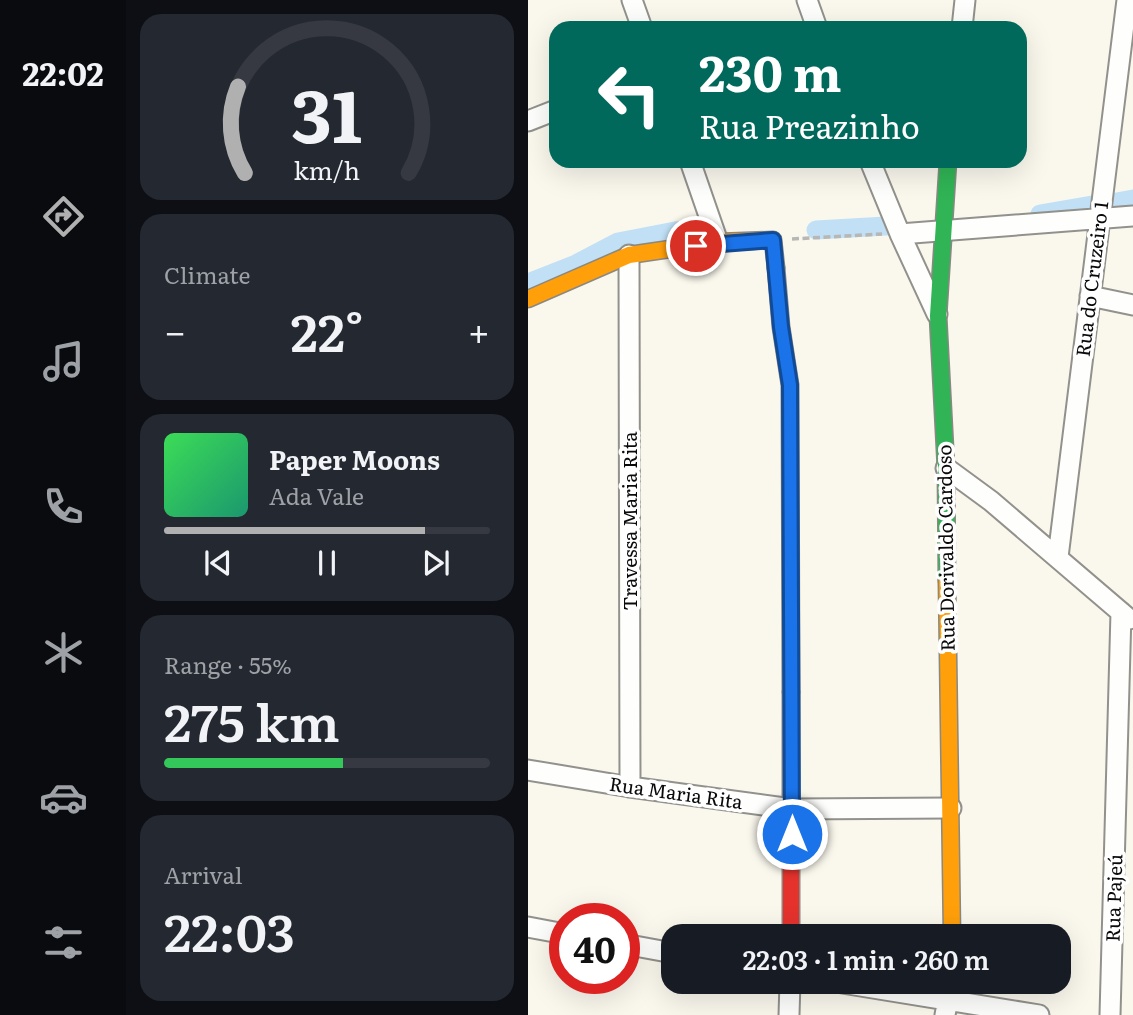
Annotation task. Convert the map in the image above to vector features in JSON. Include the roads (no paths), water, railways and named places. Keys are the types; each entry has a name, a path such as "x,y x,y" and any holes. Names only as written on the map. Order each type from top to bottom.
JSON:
{"street":[{"path":"632,0 640,21"},
{"path":"807,0 814,21"},
{"path":"963,21 965,0"},
{"name":"Rua do Cruzeiro 1","path":"1058,557 1127,0"},
{"path":"528,121 549,113"},
{"path":"692,168 718,243"},
{"path":"873,168 938,316"},
{"name":"Rua Dorivaldo Cardoso","path":"947,168 938,316 946,468 952,924"},
{"path":"900,233 1132,216"},
{"path":"528,299 629,255 718,243 773,240 781,327 790,385 791,924"},
{"name":"Travessa Maria Rita","path":"629,255 630,787"},
{"path":"1090,296 1132,305"},
{"path":"946,468 991,501 1127,617"},
{"name":"Rua Pajeú","path":"1110,1015 1127,617"},
{"name":"Rua Maria Rita","path":"528,770 792,809 951,808"},
{"path":"528,927 549,931"},
{"path":"640,947 661,951"},
{"path":"789,1015 790,994"},
{"path":"915,994 1039,1015"}],"waterway":[{"path":"1111,203 1133,199"},
{"path":"1040,214 1092,205"},
{"path":"816,230 886,226"},
{"path":"528,283 576,264 618,242 705,228"}]}
